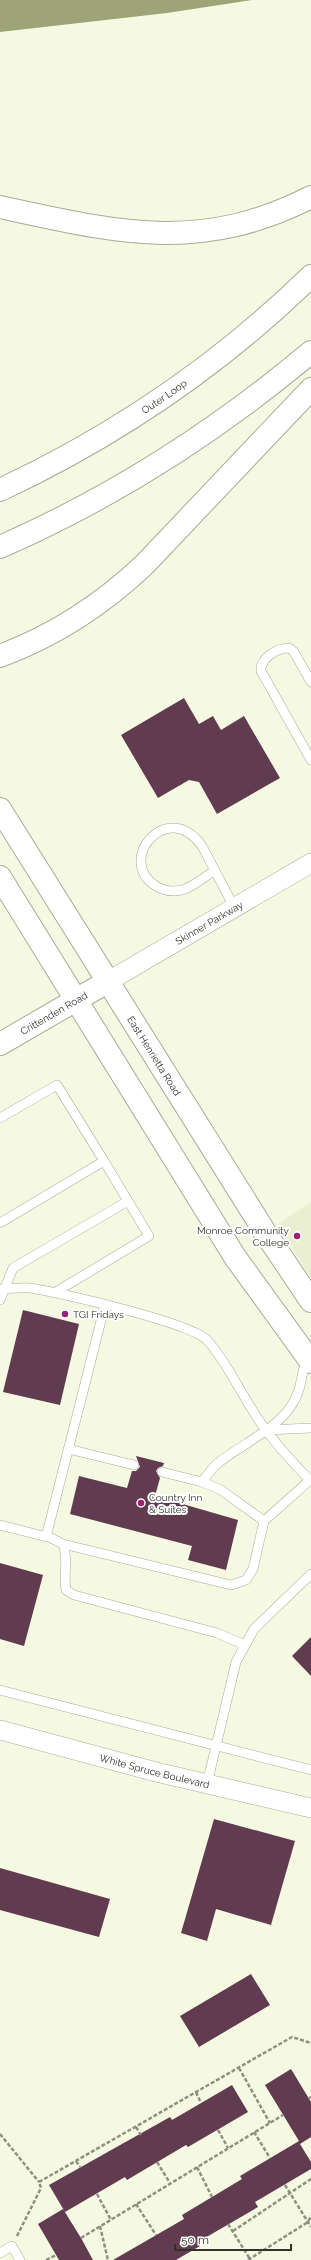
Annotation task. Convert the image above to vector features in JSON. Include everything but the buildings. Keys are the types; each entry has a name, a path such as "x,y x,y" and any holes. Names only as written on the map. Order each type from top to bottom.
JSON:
{"main road":[{"path":"0,207 106,229 149,234 177,234 206,231 248,222 311,197"},
{"name":"Outer Loop","path":"1,490 90,444 174,390 242,338 311,276"},
{"path":"0,547 66,516 141,474 240,408 311,352"},
{"path":"0,663 81,616 134,575 311,389"},
{"path":"0,656 38,641"},
{"name":"East Henrietta Road","path":"0,809 268,1237 311,1301"},
{"path":"0,877 235,1258 309,1360"},
{"name":"Crittenden Road","path":"0,1044 107,982"}],"street":[{"name":"Skinner Parkway","path":"107,982 311,862"},
{"name":"White Spruce Boulevard","path":"0,1730 207,1784 311,1808"}],"lane":[{"path":"311,682 294,652 290,648 282,648 263,660 260,665 261,671 308,747 311,760"},
{"path":"214,871 183,890 163,890 147,878 141,859 143,849 155,833 165,829 176,828 186,831 195,837 202,846 234,907"},
{"path":"0,1118 58,1085 149,1236 54,1293"},
{"path":"0,1223 104,1161"},
{"path":"0,1300 1,1289 13,1268 128,1201"},
{"path":"0,1526 46,1537 63,1544 231,1585 246,1580 253,1569 264,1521 311,1481 287,1457 205,1339 175,1325 105,1305 29,1288 1,1289"},
{"path":"46,1537 105,1305"},
{"path":"202,1482 217,1463 267,1430 288,1408 297,1395 302,1370 309,1360"},
{"path":"267,1430 311,1428"},
{"path":"68,1449 134,1465"},
{"path":"162,1472 202,1482 221,1490 264,1521"},
{"path":"63,1544 67,1556 64,1578 66,1590 74,1595 217,1633 245,1645"},
{"path":"207,1784 236,1662 254,1629 311,1574"},
{"path":"0,1690 216,1744 311,1770"},
{"path":"0,2253 12,2246 20,2260"}],"path":[{"path":"39,2182 292,2037 311,2043"},
{"path":"239,2068 270,2122"},
{"path":"196,2092 201,2103"},
{"path":"81,2238 283,2114"},
{"path":"136,2127 141,2135"},
{"path":"218,2130 228,2148"},
{"path":"254,2132 270,2158"},
{"path":"0,2134 39,2182 41,2188 12,2246"},
{"path":"76,2160 80,2167"},
{"path":"157,2162 170,2183"},
{"path":"197,2167 212,2197"},
{"path":"233,2231 311,2179"},
{"path":"285,2185 311,2227"},
{"path":"97,2194 111,2220"},
{"path":"136,2204 156,2236"},
{"path":"228,2224 249,2259 308,2222 311,2216"},
{"path":"100,2226 108,2260"},
{"path":"46,2260 56,2255"}],"shaded area":[{"path":"0,0 252,0 167,13 0,32"},
{"name":"Monroe Community College","path":"311,1202 311,1279 278,1224"}],"place":[{"name":"Monroe Community College","path":"297,1236"},
{"name":"TGI Fridays","path":"65,1314"},
{"name":"Country Inn & Suites","path":"141,1503"}]}
